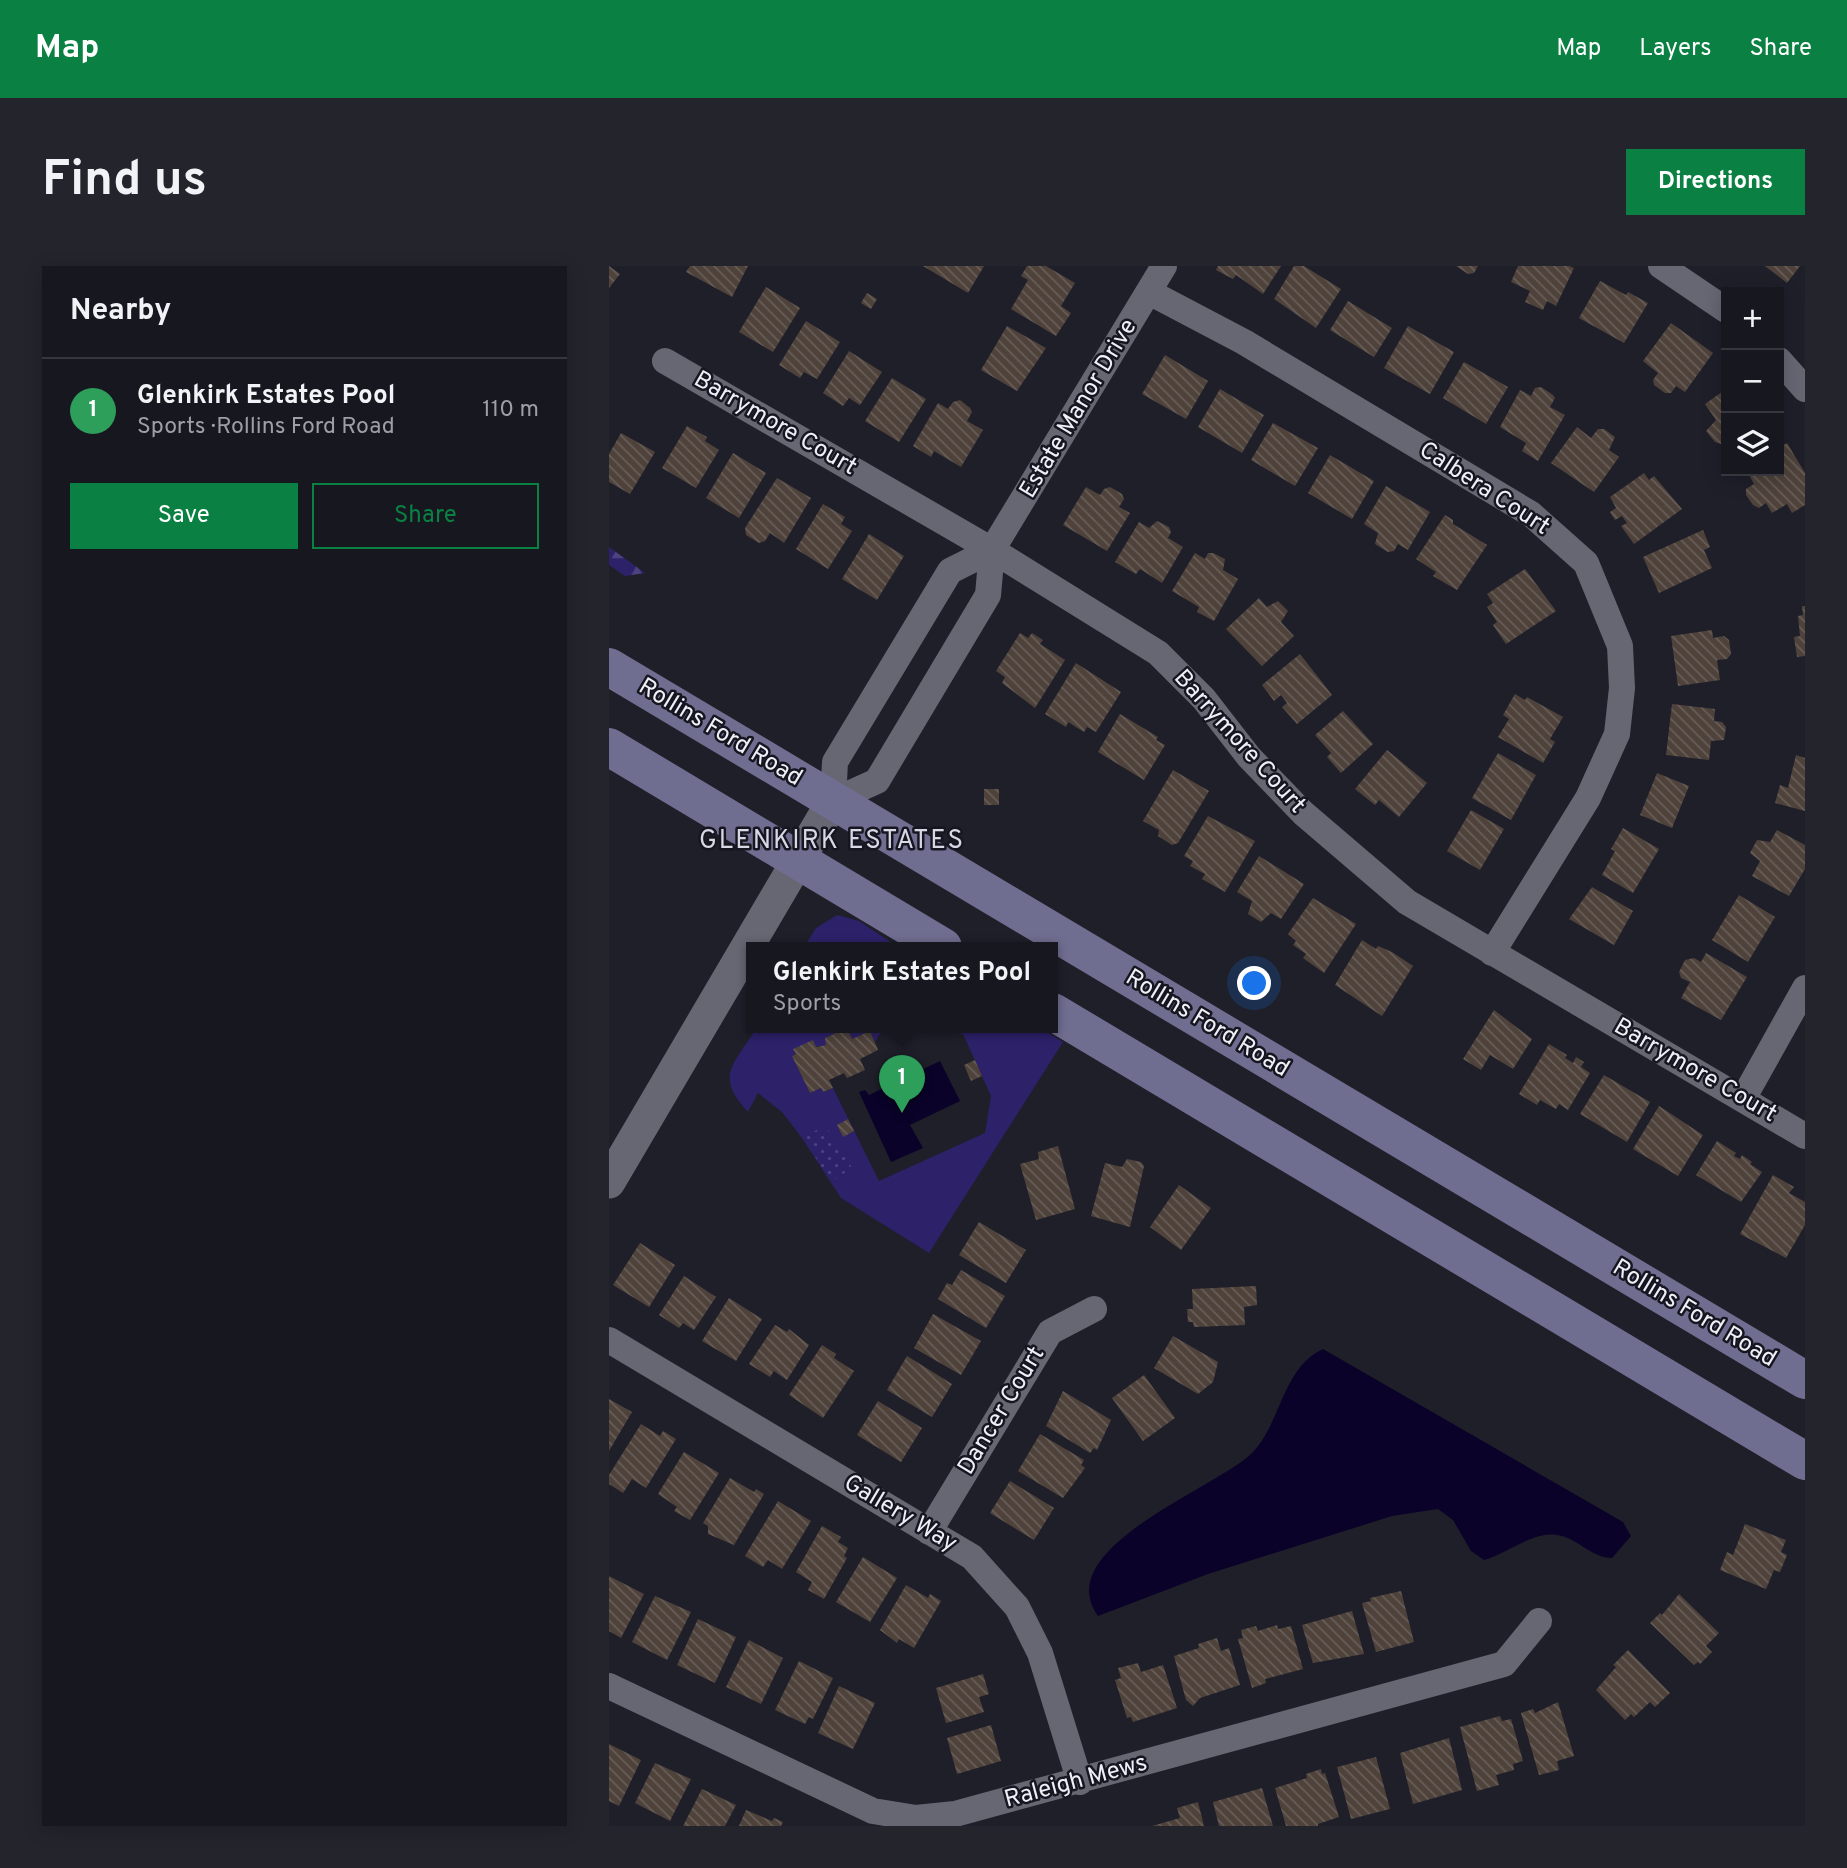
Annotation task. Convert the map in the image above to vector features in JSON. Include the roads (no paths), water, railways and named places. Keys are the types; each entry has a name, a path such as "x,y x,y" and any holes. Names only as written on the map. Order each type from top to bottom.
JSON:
{"main road":[{"name":"Rollins Ford Road","path":"609,667 1805,1380"},
{"path":"609,747 935,942"},
{"path":"1058,1016 1805,1461"}],"street":[{"name":"Estate Manor Drive","path":"833,802 877,781 988,595 992,550 1164,266"},
{"path":"1661,266 1721,307"},
{"name":"Calbera Court","path":"1149,292 1244,342 1531,514 1586,563 1621,646 1622,688 1618,734 1588,798 1492,953"},
{"name":"Barrymore Court","path":"665,361 992,550 1158,653 1204,699 1249,757 1303,813 1407,902 1805,1136"},
{"path":"1784,366 1805,389"},
{"path":"749,942 833,802 835,762 950,571 992,550"},
{"path":"609,1182 746,947"},
{"path":"1743,1100 1805,988"},
{"name":"Dancer Court","path":"929,1532 1049,1332 1094,1309"},
{"name":"Gallery Way","path":"609,1340 972,1557 1017,1607 1040,1653 1080,1782"},
{"name":"Raleigh Mews","path":"609,1686 873,1811 916,1818 955,1814 1080,1782 1504,1664 1539,1621"}],"place":[{"name":"Glenkirk Estates Pool","path":"902,1113"}],"district":[{"name":"GLENKIRK ESTATES","path":"832,841"}]}
